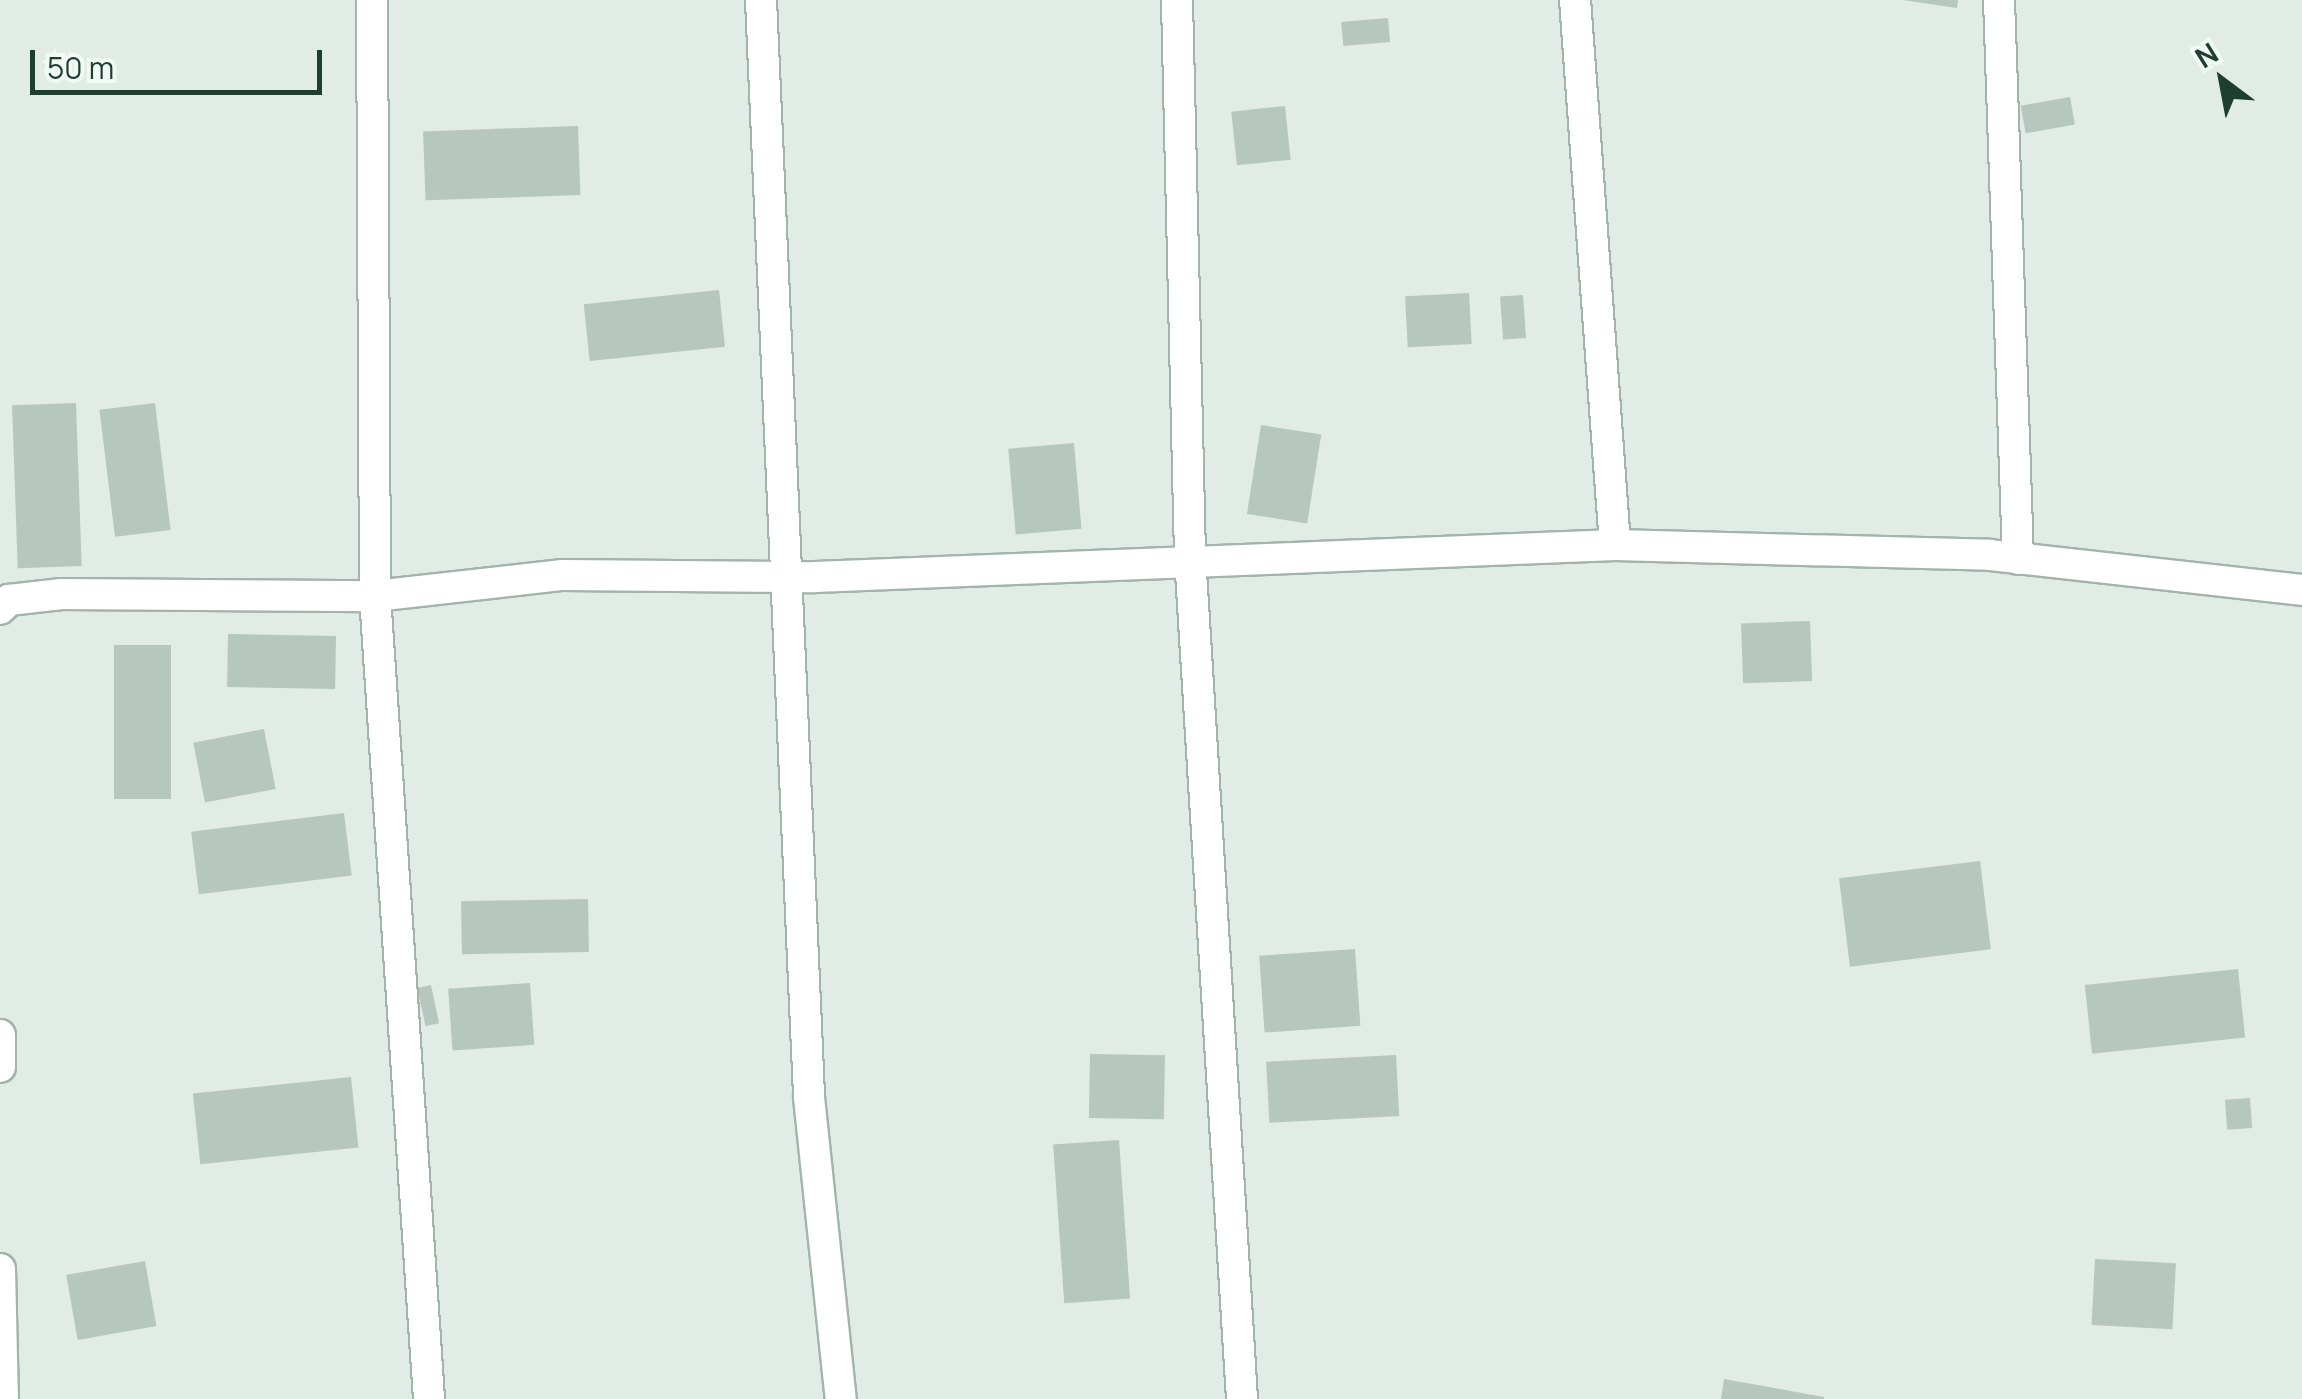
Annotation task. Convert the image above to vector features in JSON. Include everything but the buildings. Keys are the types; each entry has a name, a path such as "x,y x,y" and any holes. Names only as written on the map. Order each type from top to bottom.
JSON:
{"street":[{"path":"372,0 375,596 430,1399"},
{"path":"760,0 782,577 809,1097 841,1399"},
{"path":"1177,0 1190,556 1242,1399"},
{"path":"1574,0 1615,545"},
{"path":"1999,0 2018,559"},
{"path":"0,609 8,600 62,594 375,596 562,575 782,577 1190,556 1615,545 2018,559 2302,590"},
{"path":"0,1035 0,1067"},
{"path":"0,1270 3,1399"}]}
